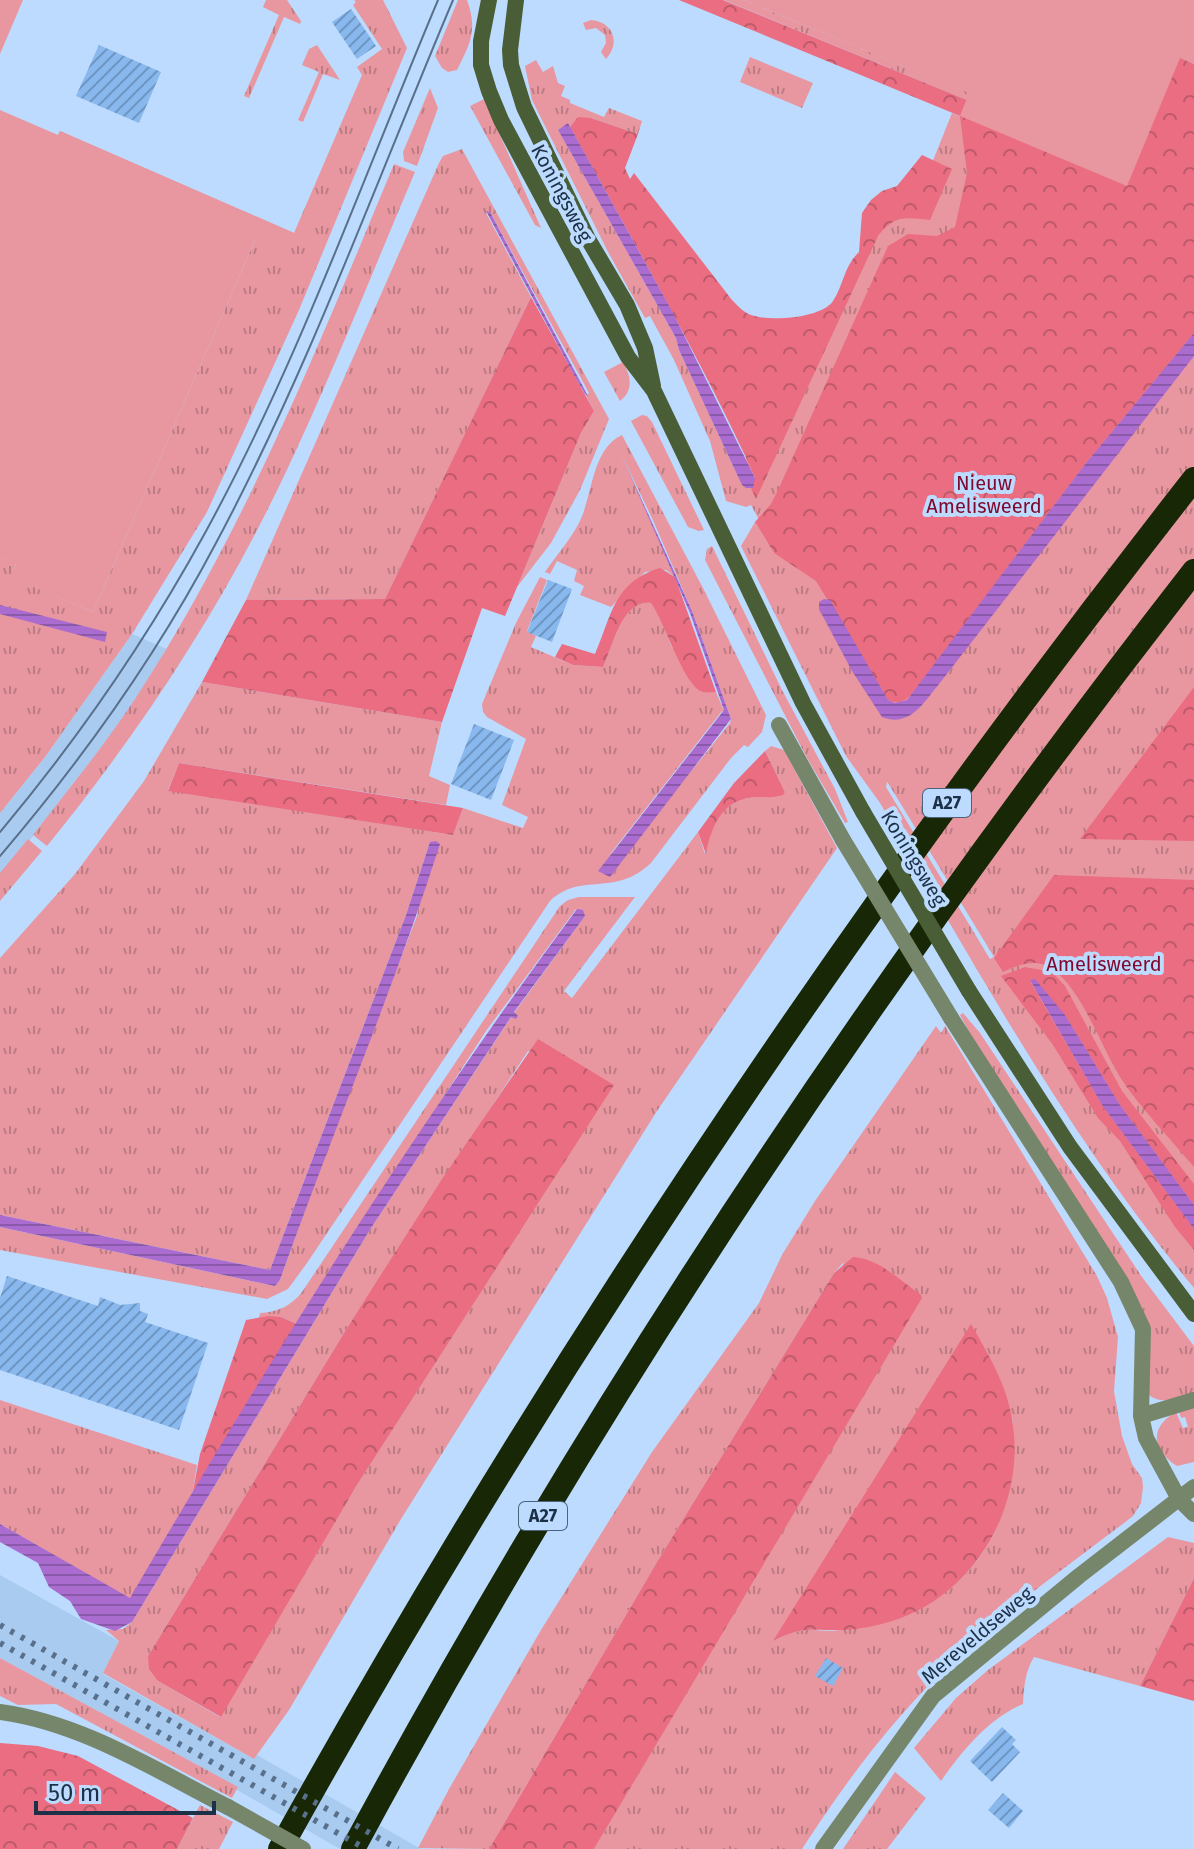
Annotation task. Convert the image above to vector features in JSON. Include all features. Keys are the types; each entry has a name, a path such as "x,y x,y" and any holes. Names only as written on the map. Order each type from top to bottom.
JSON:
{"highway":[{"name":"A27","path":"280,1849 459,1537 714,1138 808,998 985,750 1194,479"},
{"name":"A27","path":"353,1849 515,1561 723,1226 860,1022 968,870 1194,571"}],"main road":[{"name":"Koningsweg","path":"489,0 483,20 481,65 501,120 628,357 654,391 803,703 863,812 969,991 1070,1147 1194,1314"},
{"name":"Koningsweg","path":"516,0 510,50 524,107 588,239 627,305 645,348 654,391"}],"street":[{"path":"779,725 843,840 951,1018 1121,1282 1143,1329 1141,1416 1146,1438 1179,1499 1194,1514"},
{"path":"1141,1416 1194,1400"},
{"name":"Mereveldseweg","path":"823,1849 933,1696 1079,1576 1194,1487"},
{"path":"0,1712 23,1715 74,1730 228,1807 303,1849"}],"shaded area":[{"path":"568,123 673,313 755,478 753,488 742,485 676,338 558,130"},
{"path":"486,211 490,212 588,396 575,377"},
{"path":"1194,333 1194,356 928,698 901,719 882,717 852,671 819,609 819,602 830,600 888,700 895,703 907,700 1086,463"},
{"path":"621,454 692,611 731,719 610,877 598,871 724,710 690,613"},
{"path":"0,605 107,632 105,642 0,614"},
{"path":"132,634 169,650 84,774 0,876 0,813 45,757"},
{"path":"430,842 440,844 402,954 280,1280 275,1286 0,1227 0,1215 270,1270 406,915"},
{"path":"577,909 583,910 585,916 514,1012 518,1016 516,1019 511,1017 371,1228 132,1622 115,1631 81,1619 70,1601 49,1587 38,1563 0,1542 0,1524 130,1598 289,1334 400,1161"},
{"path":"1035,979 1065,1015 1120,1105 1194,1205 1194,1229 1102,1105 1030,980"},
{"path":"0,1575 119,1641 103,1674 254,1759 257,1755 421,1849 340,1849 237,1790 237,1787 0,1658"}],"green space":[{"path":"0,0 23,0 0,54"},
{"path":"266,0 287,0 301,21 300,24 284,17 249,98 244,96 279,15 263,7"},
{"path":"354,0 383,0 407,48 299,310 207,512 132,634 45,757 0,813 0,557 16,563 11,577 93,612 255,240 51,150 60,131 294,233 362,75 357,67 382,49 353,5"},
{"path":"458,0 467,0 472,20 471,36 457,70 448,72 435,56"},
{"path":"679,0 723,0 967,100 961,116 1180,57 1194,64 1194,333 1086,463 904,701 888,700 816,581 774,553 755,522 771,504 778,490 888,246 908,234 937,236 955,227 967,173 960,116"},
{"path":"724,0 743,0 970,93 967,100"},
{"path":"743,0 1194,0 1194,64 1180,58 1127,186 960,116 969,93"},
{"path":"591,20 605,25 612,34 613,46 606,59 601,52 606,43 605,35 596,28 586,30 583,23"},
{"path":"317,45 340,80 323,74 303,122 298,120 319,72 302,65 309,49"},
{"path":"750,57 813,83 802,108 740,82"},
{"name":"Nieuw Amelisweerd","path":"536,60 543,72 553,66 558,83 565,86 561,96 570,103 604,117 609,108 642,121 638,134 591,118 578,118 570,127 569,124 558,130 676,338 737,474 887,218 914,208 952,113 1127,185 1194,64 1194,1288 1106,1173 1066,1113 989,990 880,803 846,756 741,546 755,522 774,553 777,553 751,505 746,507 726,501 710,441 674,360 650,316 645,318 608,252 532,100 525,66","holes":["887,782 994,957 990,959 886,787"]},
{"path":"430,88 438,108 417,166 404,161 403,152"},
{"path":"484,99 541,228 535,225 470,106"},
{"path":"0,110 58,135 60,131 294,233 255,240 93,612 10,577 16,564 0,557"},
{"path":"578,117 591,118 638,134 625,168 630,179 634,173 732,300 746,312 760,317 795,317 827,307 859,252 862,213 871,200 882,191 897,186 922,155 952,169 930,220 901,219 890,224 878,236 756,499 751,488 755,477 712,388 570,127"},
{"path":"462,149 609,419 580,490 551,543 517,587 581,433 594,411 586,396 589,393 490,212 486,213 531,297 385,599 246,600 439,163 443,156"},
{"path":"394,164 415,172 285,474 234,572 177,667 115,758 47,846 33,835 135,699 211,571 245,505 307,370"},
{"path":"531,297 594,411 581,433 505,616 482,608 442,722 202,682 246,600 385,599"},
{"path":"623,362 630,383 628,392 620,401 604,372"},
{"path":"642,415 652,422 704,530 688,527 631,421"},
{"path":"622,435 766,715 762,732 748,747 744,745 731,758 651,863 624,879 574,887 550,901 288,1289 267,1299 0,1250 0,1227 275,1286 280,1280 417,916 430,842 406,915 270,1270 0,1215 0,958 75,874 144,781 202,682 442,722 429,776 450,785 446,805 179,763 168,790 453,835 463,808 523,828 528,817 502,805 526,739 487,717 482,704 516,623 540,577 547,580 527,631 536,636 531,647 573,665 603,667 626,616 633,608 651,603 661,617 671,645 703,692 716,692 725,713 722,711 608,857 693,769 730,723 692,611 621,454 675,577 666,570 645,572 611,607 580,595 584,586 574,581 577,570 557,561 550,574 545,572 580,521 605,450"},
{"path":"712,546 782,690 835,789 848,822 845,823 807,758 705,560 707,549"},
{"path":"660,568 675,577 716,692 703,692 689,679 651,603 633,608 626,616 603,667 573,665 555,657 562,644 595,654 623,591 644,574"},
{"path":"1194,687 1194,841 1080,839"},
{"path":"771,746 784,750 837,848 657,1111 401,1519 289,1710 254,1759 103,1673 119,1641 106,1630 123,1629 132,1622 371,1228 512,1016 516,1019 514,1013 585,916 576,909 486,1031 297,1324 281,1317 259,1318 260,1313 284,1307 302,1292 560,906 579,897 635,897 564,991 572,998 698,832 705,854 714,824 726,809 743,799 785,792 765,751","holes":["528,1051 613,1085 357,1485 220,1717 158,1681 148,1656 347,1328"]},
{"path":"765,751 785,792 776,797 746,799 727,808 715,823 706,854 698,832 734,783"},
{"path":"179,763 463,808 453,835 168,791"},
{"path":"28,839 42,851 0,901 0,873"},
{"name":"Amelisweerd","path":"1054,875 1194,880 1194,1167 1126,1086 1085,1009 1066,981 1049,967 1036,963 1022,964 1003,972 994,958"},
{"path":"1025,967 1052,972 1065,986 1122,1091 1194,1184 1194,1205 1120,1105 1065,1015 1030,981 1102,1105 1194,1229 1194,1250 1175,1227 1120,1141 1098,1118 1053,1045 1001,976"},
{"path":"963,1013 980,1033 1142,1277 1194,1346 1194,1393 1165,1400 1149,1395 1147,1332 968,1030 960,1015"},
{"path":"936,1026 941,1033 945,1026 1097,1276 1107,1298 1118,1337 1114,1391 1122,1436 1132,1464 1142,1478 1141,1503 1133,1516 998,1620 933,1680 873,1749 802,1849 594,1849 669,1722 844,1262 834,1273 657,1562 489,1849 418,1848 541,1630 652,1452 759,1303 782,1255 815,1201","holes":["1012,1417 1014,1445 1007,1500 998,1525 985,1549 948,1590 924,1606 887,1619 837,1630 805,1630 775,1640"]},
{"path":"538,1039 614,1085 357,1485 221,1717 158,1681 149,1669 148,1656 347,1328 442,1179"},
{"path":"853,1257 880,1266 922,1298 594,1849 489,1849 657,1562 834,1273"},
{"path":"281,1317 297,1324 192,1496 200,1454 246,1320"},
{"path":"971,1324 990,1358 1010,1406 1015,1451 1003,1513 989,1542 971,1568 948,1590 922,1608 874,1626 801,1631 773,1641"},
{"path":"0,1400 197,1465 192,1496 130,1599 0,1524"},
{"path":"1194,1406 1194,1462 1177,1466 1159,1447 1158,1432 1167,1418 1176,1412 1183,1428 1188,1427 1179,1411"},
{"path":"1168,1537 1194,1543 1194,1578 1140,1686 1034,1657 1026,1679 1023,1704 987,1727 941,1781 914,1748 956,1698 988,1670"},
{"path":"1194,1578 1194,1701 1140,1686"},
{"path":"0,1658 238,1787 232,1798 56,1704 18,1705 0,1696"},
{"path":"0,1743 38,1746 78,1756 193,1818 177,1849 0,1849"},
{"path":"895,1772 926,1798 887,1849 843,1849"},
{"path":"200,1805 233,1822 219,1849 177,1849"}],"building":[{"path":"351,9 376,46 357,59 332,22"},
{"path":"99,45 161,72 139,123 76,96"},
{"path":"548,580 572,589 552,642 527,632"},
{"path":"474,724 514,740 491,800 451,784"},
{"path":"7,1276 98,1306 100,1297 120,1305 140,1303 140,1311 148,1314 145,1322 208,1343 179,1430 0,1370 0,1298"},
{"path":"826,1658 843,1668 833,1686 815,1676"},
{"path":"1002,1727 1016,1740 1012,1744 1020,1752 992,1782 970,1761"},
{"path":"1003,1793 1023,1811 1009,1828 988,1810"}],"tram line":[{"path":"0,832 57,761 110,687 159,611 239,469 300,337 438,0"},
{"path":"0,856 117,706 169,626 216,543 312,343 453,0"}],"railway":[{"path":"0,1625 398,1849"},
{"path":"0,1643 366,1849"}]}
